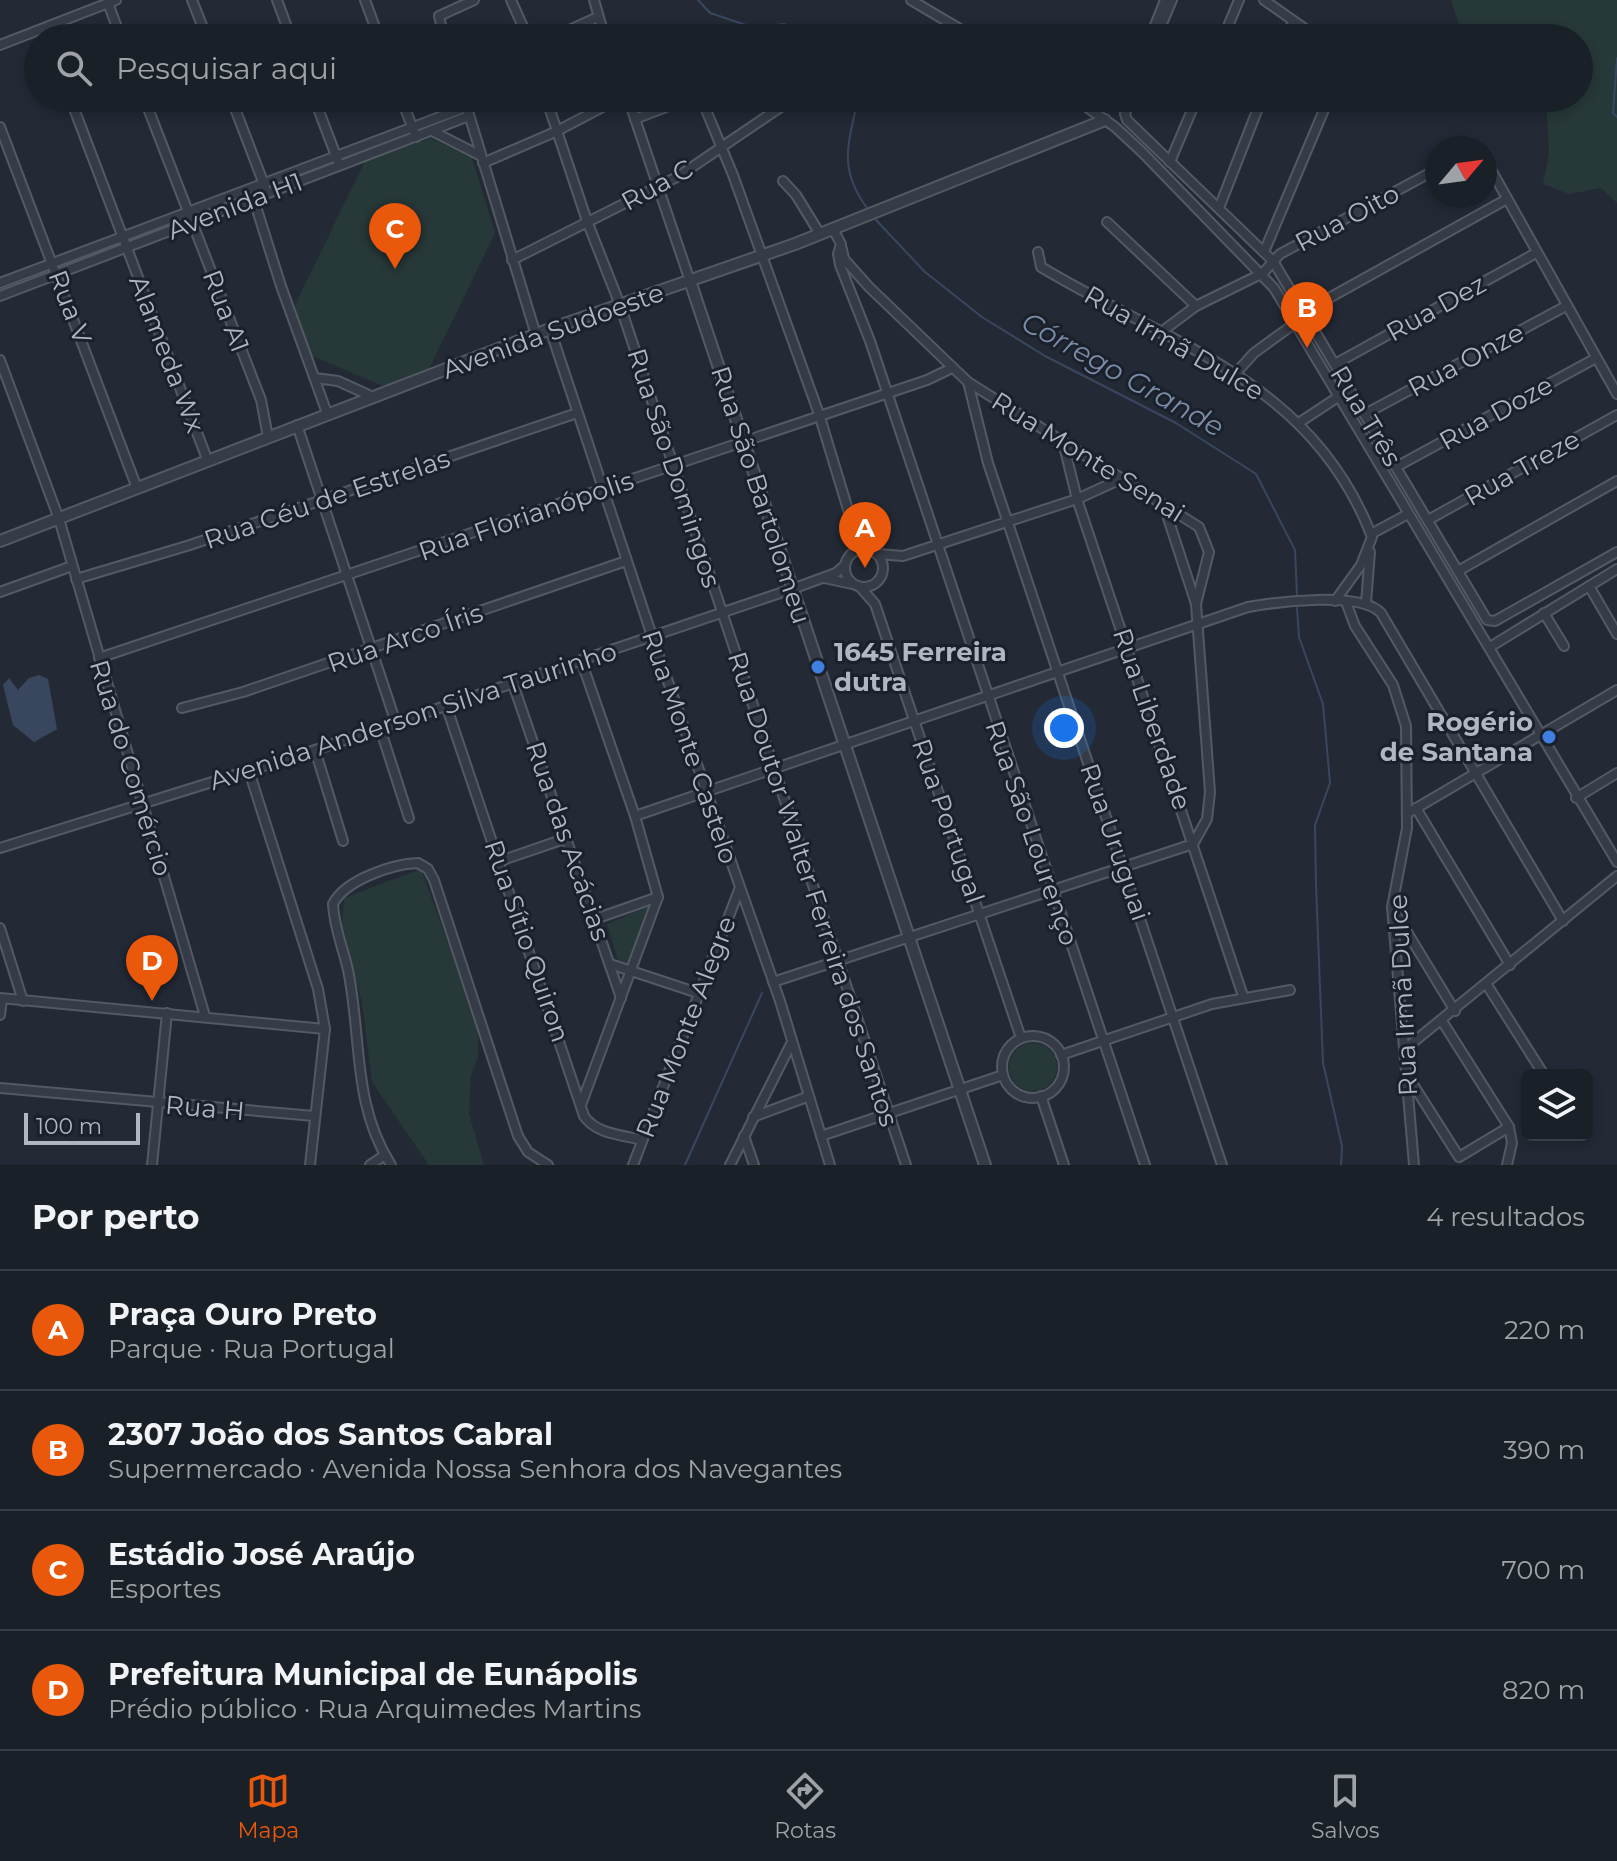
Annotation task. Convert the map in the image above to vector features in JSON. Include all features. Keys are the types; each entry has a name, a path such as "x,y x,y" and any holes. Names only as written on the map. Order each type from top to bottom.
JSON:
{"street":[{"path":"192,0 201,24"},
{"path":"277,0 286,24"},
{"path":"365,0 374,24"},
{"path":"439,24 441,15 474,0"},
{"path":"511,0 521,24"},
{"path":"594,0 600,24"},
{"path":"911,0 951,24"},
{"path":"1157,24 1165,0"},
{"path":"1160,24 1172,0"},
{"path":"1229,24 1239,0"},
{"path":"1264,0 1297,24"},
{"path":"54,24 112,2 118,24"},
{"path":"583,24 598,17"},
{"path":"0,45 24,36"},
{"name":"Alameda Wx","path":"75,112 207,459"},
{"name":"Rua A1","path":"149,112 261,400 268,437"},
{"path":"236,112 268,194"},
{"path":"319,112 340,166"},
{"path":"406,112 416,137"},
{"name":"Avenida H1","path":"0,283 452,112"},
{"name":"Avenida H1","path":"0,296 432,131 459,112"},
{"path":"468,112 536,335"},
{"name":"Rua São Domingos","path":"550,112 620,305 722,612"},
{"path":"482,160 555,132 593,112"},
{"name":"Rua São Bartolomeu","path":"633,112 985,1165"},
{"path":"635,119 653,112"},
{"path":"707,112 819,414 856,536 866,549 877,554 903,556 1077,499 1121,479"},
{"name":"Rua C","path":"512,260 658,187 773,112"},
{"path":"1094,112 1110,123 1263,273 1617,862"},
{"path":"1110,123 1118,112"},
{"name":"Rua Três","path":"1126,112 1170,162 1273,261 1485,618 1495,621 1617,552"},
{"path":"1170,162 1191,112"},
{"path":"1219,208 1257,112"},
{"path":"1264,252 1323,112"},
{"name":"Avenida Sudoeste","path":"0,541 550,329 820,234 1110,123"},
{"name":"Rua V","path":"0,127 137,488"},
{"path":"432,131 482,160"},
{"name":"Rua Oito","path":"1263,273 1273,261 1425,176"},
{"path":"783,181 802,203 820,234"},
{"path":"1497,181 1617,394"},
{"path":"250,188 281,286 327,413"},
{"path":"1304,312 1507,199"},
{"path":"1107,222 1196,306"},
{"name":"Rua São Lourenço","path":"833,229 841,244 838,254 840,265 886,392 1145,1165"},
{"path":"841,244 844,259 869,287 952,368"},
{"name":"Rua Irmã Dulce","path":"1038,252 1041,267 1235,374 1300,422 1342,475 1371,534 1366,603"},
{"name":"Rua Dez","path":"1335,364 1536,253"},
{"path":"1160,333 1196,306 1263,273"},
{"name":"Rua Onze","path":"1365,414 1566,306"},
{"path":"1235,374 1254,353 1294,324"},
{"name":"Rua Monte Castelo","path":"550,329 626,561 773,982 830,1165"},
{"name":"Rua Doze","path":"1396,467 1596,358"},
{"name":"Rua do Comércio","path":"0,360 59,519 205,1016"},
{"name":"Rua Monte Senai","path":"952,368 968,382 1199,527 1208,543 1208,562 1196,604"},
{"name":"Rua Florianópolis","path":"99,658 348,577 819,414 927,380 952,368"},
{"path":"315,378 338,381 373,397"},
{"name":"Rua Uruguai","path":"968,382 988,463 1222,1165"},
{"path":"1300,422 1338,397"},
{"name":"Rua Céu de Estrelas","path":"76,579 322,501 577,413"},
{"name":"Rua Treze","path":"1428,520 1617,415"},
{"path":"297,425 396,723"},
{"name":"Rua Liberdade","path":"1063,442 1077,499 1243,996"},
{"path":"1458,571 1617,481"},
{"path":"773,982 1193,844 1207,819 1210,792 1195,625 1196,604 1164,506"},
{"path":"1371,534 1408,514"},
{"path":"853,522 850,555 845,565 856,585 875,604"},
{"path":"850,555 866,549"},
{"path":"1335,601 1370,549"},
{"path":"875,604 881,577 877,554"},
{"path":"823,578 856,585 881,577 903,556"},
{"name":"Rua Arco Íris","path":"182,708 373,649 626,561"},
{"name":"Avenida Anderson Silva Taurinho","path":"0,848 142,806 513,684 823,578 845,565"},
{"path":"0,592 72,566"},
{"path":"1490,647 1617,569"},
{"path":"1589,586 1617,634"},
{"path":"635,816 772,767 1258,605 1335,601 1366,603 1381,613 1563,921"},
{"name":"Rua Irmã Dulce","path":"1346,602 1355,626 1393,685 1402,713 1412,811 1392,907 1414,1165"},
{"name":"Rua Portugal","path":"875,604 1021,1038"},
{"name":"Rua Doutor Walter Ferreira dos Santos","path":"722,612 906,1165"},
{"path":"1544,613 1564,646"},
{"path":"581,660 635,816 658,897 581,1105"},
{"name":"Rua das Acácias","path":"513,684 622,998"},
{"path":"1510,965 1412,811 1617,690"},
{"name":"Rua Sítio Quiron","path":"446,705 581,1105 592,1125 642,1140"},
{"path":"380,728 409,818"},
{"path":"315,750 343,841"},
{"path":"249,771 318,989 325,1029 310,1165"},
{"path":"1576,798 1617,773"},
{"path":"500,861 567,838"},
{"path":"391,1165 364,1106 348,971 333,904 347,887 391,868 418,863 428,869 434,880 518,1136 528,1152 548,1165"},
{"path":"1405,1049 1617,876"},
{"name":"Rua Monte Alegre","path":"633,1165 739,889"},
{"path":"595,919 658,897"},
{"path":"1392,907 1455,1011"},
{"path":"0,928 23,1001"},
{"path":"610,964 698,993"},
{"path":"1487,985 1540,1069"},
{"path":"1061,1055 1243,996 1290,990"},
{"path":"0,1015 1,998 325,1029"},
{"path":"152,1165 167,1013"},
{"path":"1442,1021 1509,1127 1512,1143 1507,1165"},
{"path":"1040,1037 1049,1041 1061,1055 1060,1081 1041,1096 1018,1094 1003,1075 1007,1049 1021,1038 1040,1037"},
{"path":"730,1165 792,1042"},
{"path":"1406,1073 1459,1157 1509,1127"},
{"path":"821,1136 1003,1075"},
{"name":"Rua H","path":"0,1088 314,1116"},
{"path":"1041,1096 1064,1165"},
{"path":"752,1117 807,1097"},
{"path":"743,1135 754,1165"},
{"path":"370,1165 385,1155"}],"shaded area":[{"path":"1451,0 1617,0 1617,203 1601,188 1569,194 1543,184 1549,154 1547,112 1593,112 1593,24 1459,24"},
{"path":"430,138 472,158 495,233 428,371 385,387 308,354 295,305 365,161"},
{"path":"421,869 478,1026 478,1057 471,1076 469,1114 484,1165 429,1165 372,1082 362,1003 342,924 344,898"},
{"path":"652,905 624,980 607,924"},
{"path":"1033,1043 1050,1050 1057,1067 1050,1084 1033,1091 1016,1084 1009,1067 1016,1050"}],"water":[{"path":"39,675 48,679 57,729 34,742 13,725 3,685 9,678 18,690 29,678"}],"waterway":[{"name":"Córrego Grande","path":"698,0 710,13 743,24"},
{"path":"1617,58 1613,113 1617,117"},
{"name":"Córrego Grande","path":"855,112 849,142 849,167 852,180 867,208"},
{"name":"Córrego Grande","path":"876,220 925,272 982,317 1045,356 1176,423 1256,474 1295,550 1297,595"},
{"name":"Córrego Grande","path":"1297,608 1299,637 1323,704 1330,783 1315,825 1316,885 1323,1063 1342,1146 1341,1165"},
{"path":"685,1165 762,993"}],"place":[{"name":"Estádio José Araújo","path":"395,269"},
{"name":"2307 João dos Santos Cabral","path":"1307,348"},
{"name":"Praça Ouro Preto","path":"865,568"},
{"name":"1645 Ferreira dutra","path":"818,667"},
{"name":"Rogério de Santana","path":"1549,737"},
{"name":"Prefeitura Municipal de Eunápolis","path":"152,1001"}]}
